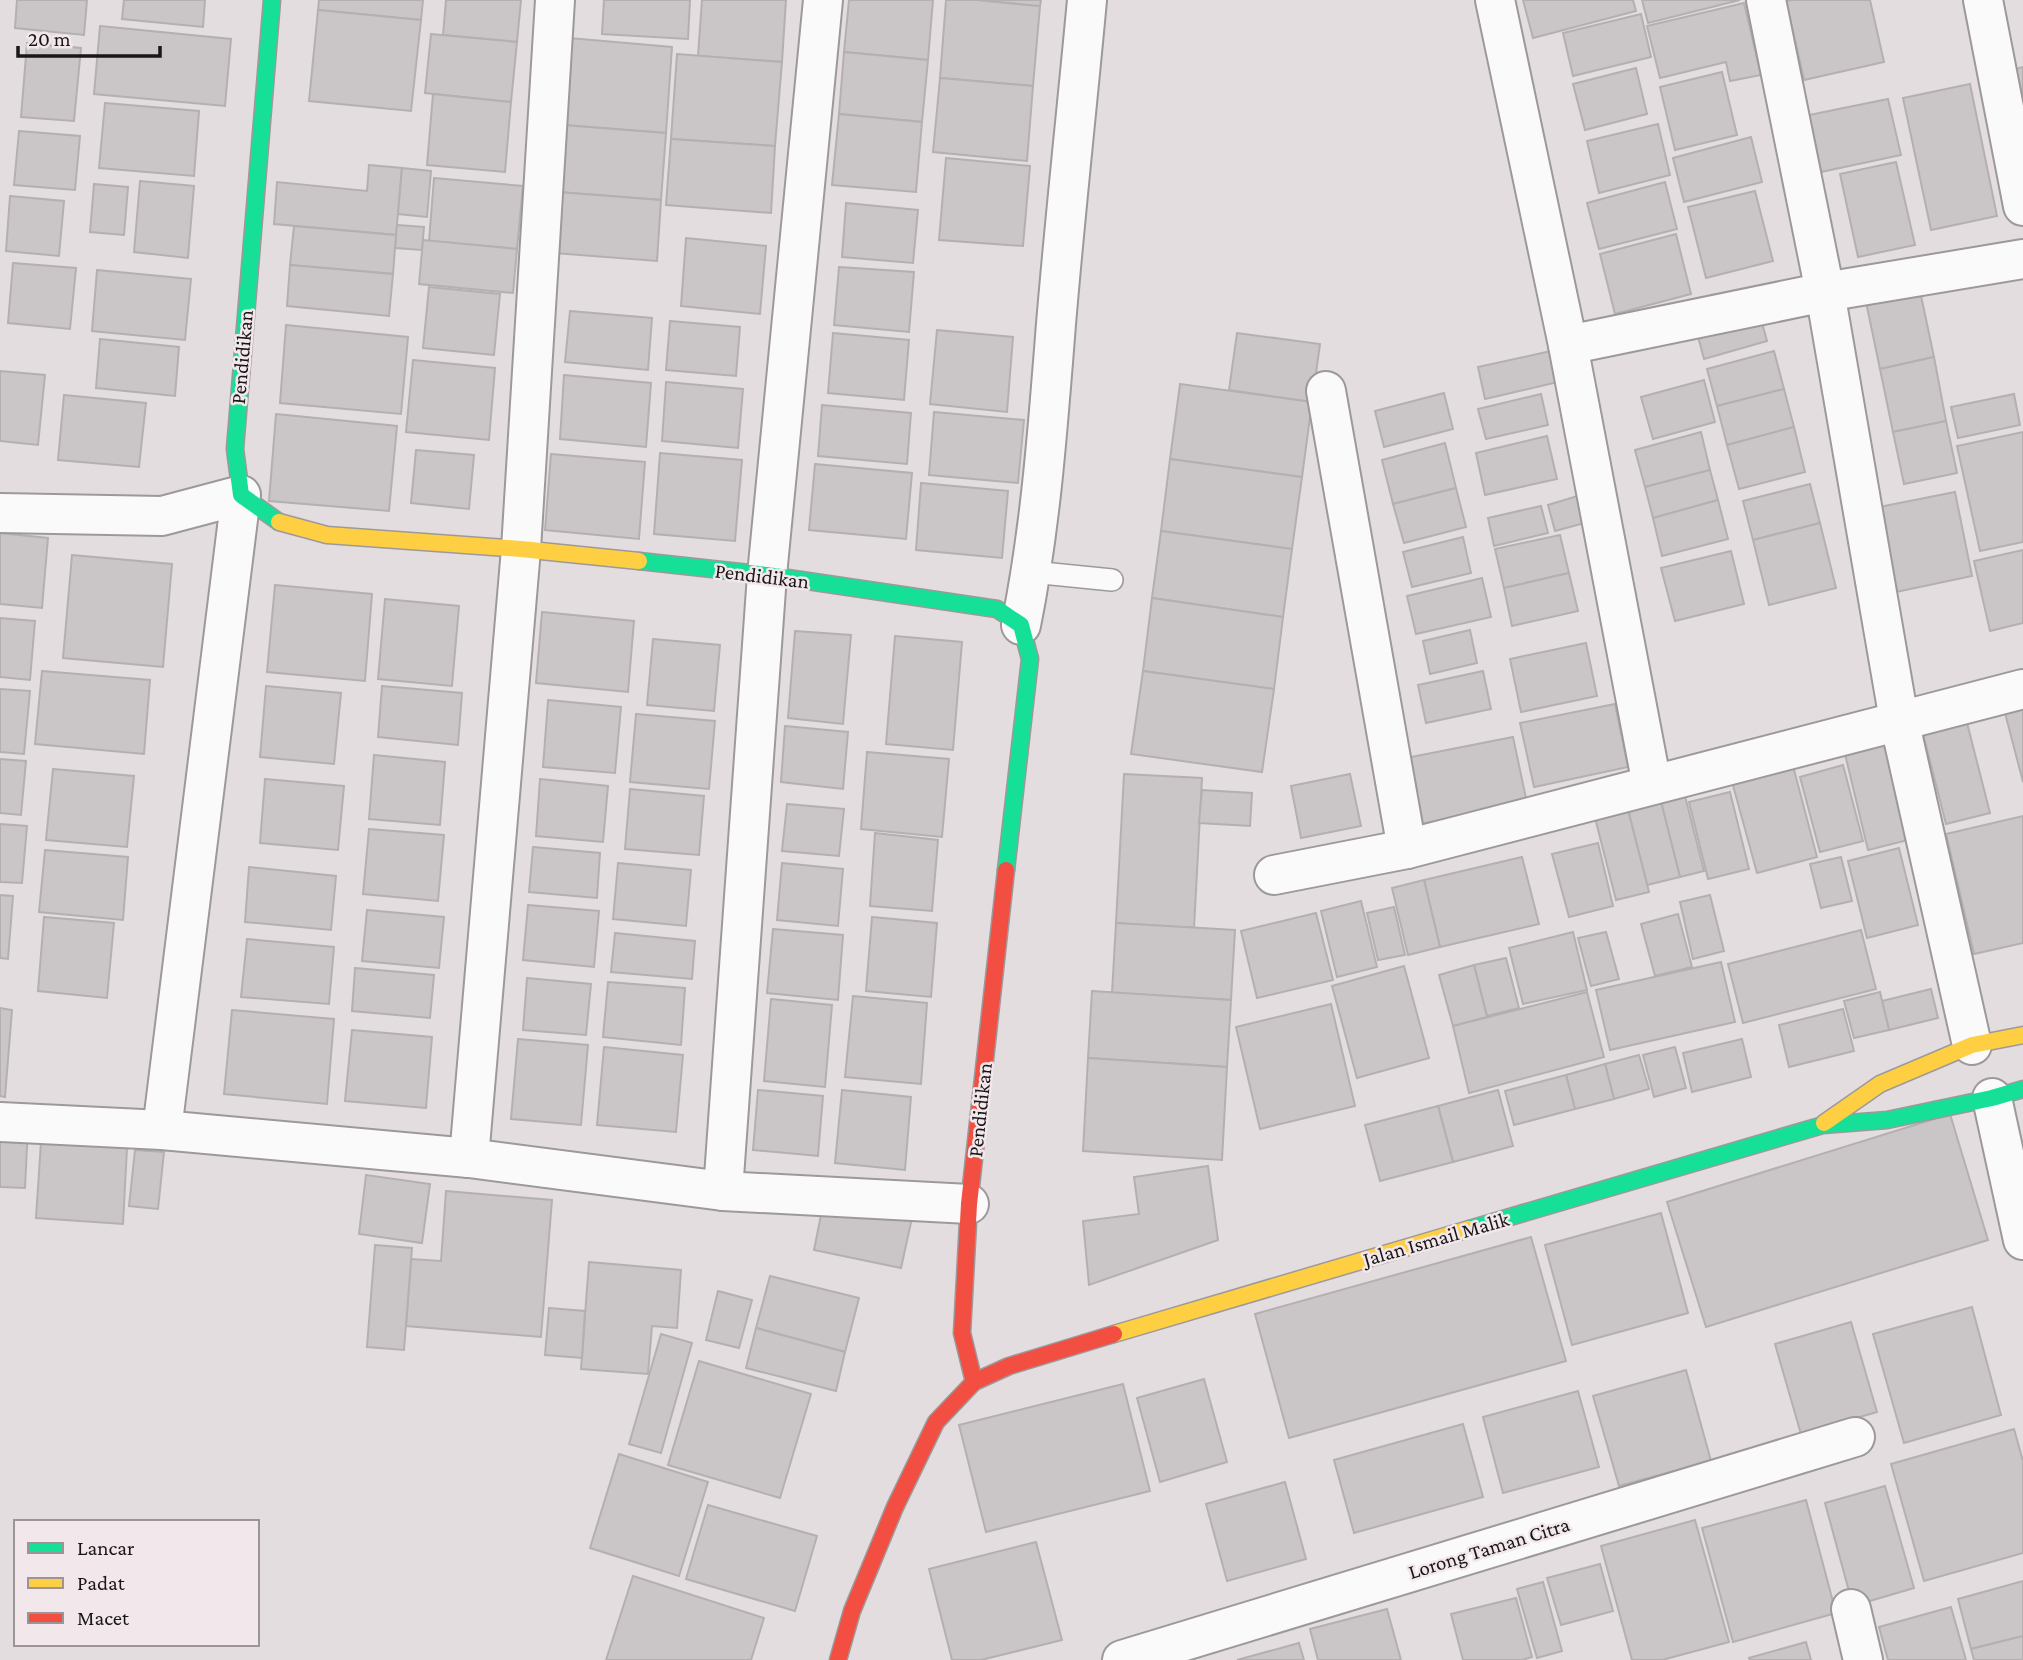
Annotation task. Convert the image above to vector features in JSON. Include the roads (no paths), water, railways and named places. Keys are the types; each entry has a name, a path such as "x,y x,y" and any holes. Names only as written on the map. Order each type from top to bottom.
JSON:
{"street":[{"name":"Pendidikan","path":"272,0 235,449 242,495 276,521 327,536 522,549 766,575 997,609 1021,625 1030,659 969,1204 962,1333 974,1382"},
{"path":"469,1158 522,549 555,0"},
{"path":"723,1191 766,575 823,0"},
{"path":"1021,625 1032,572 1087,0"},
{"path":"1495,0 1568,345 1652,785"},
{"path":"1766,0 1825,292 1899,720 1972,1045"},
{"path":"1983,0 2008,55 2023,206"},
{"path":"1568,345 1825,292 2023,258"},
{"path":"1326,391 1407,849"},
{"path":"0,513 162,516 242,495 162,1130"},
{"path":"1274,874 1407,849 2023,689"},
{"name":"Jalan Ismail Malik","path":"1823,1125 1880,1084 1972,1045 2023,1035"},
{"path":"2008,1093 2023,1240"},
{"name":"Jalan Ismail Malik","path":"974,1382 1009,1366 1049,1353 1823,1125 1887,1120 2008,1093"},
{"path":"0,1122 162,1130 469,1158 723,1191 969,1204"},
{"path":"838,1660 852,1611 894,1507 936,1422 974,1382"},
{"name":"Lorong Taman Citra","path":"1122,1660 1856,1437"},
{"path":"1851,1609 1863,1660"}],"lane":[{"path":"1032,572 1112,580"}]}
